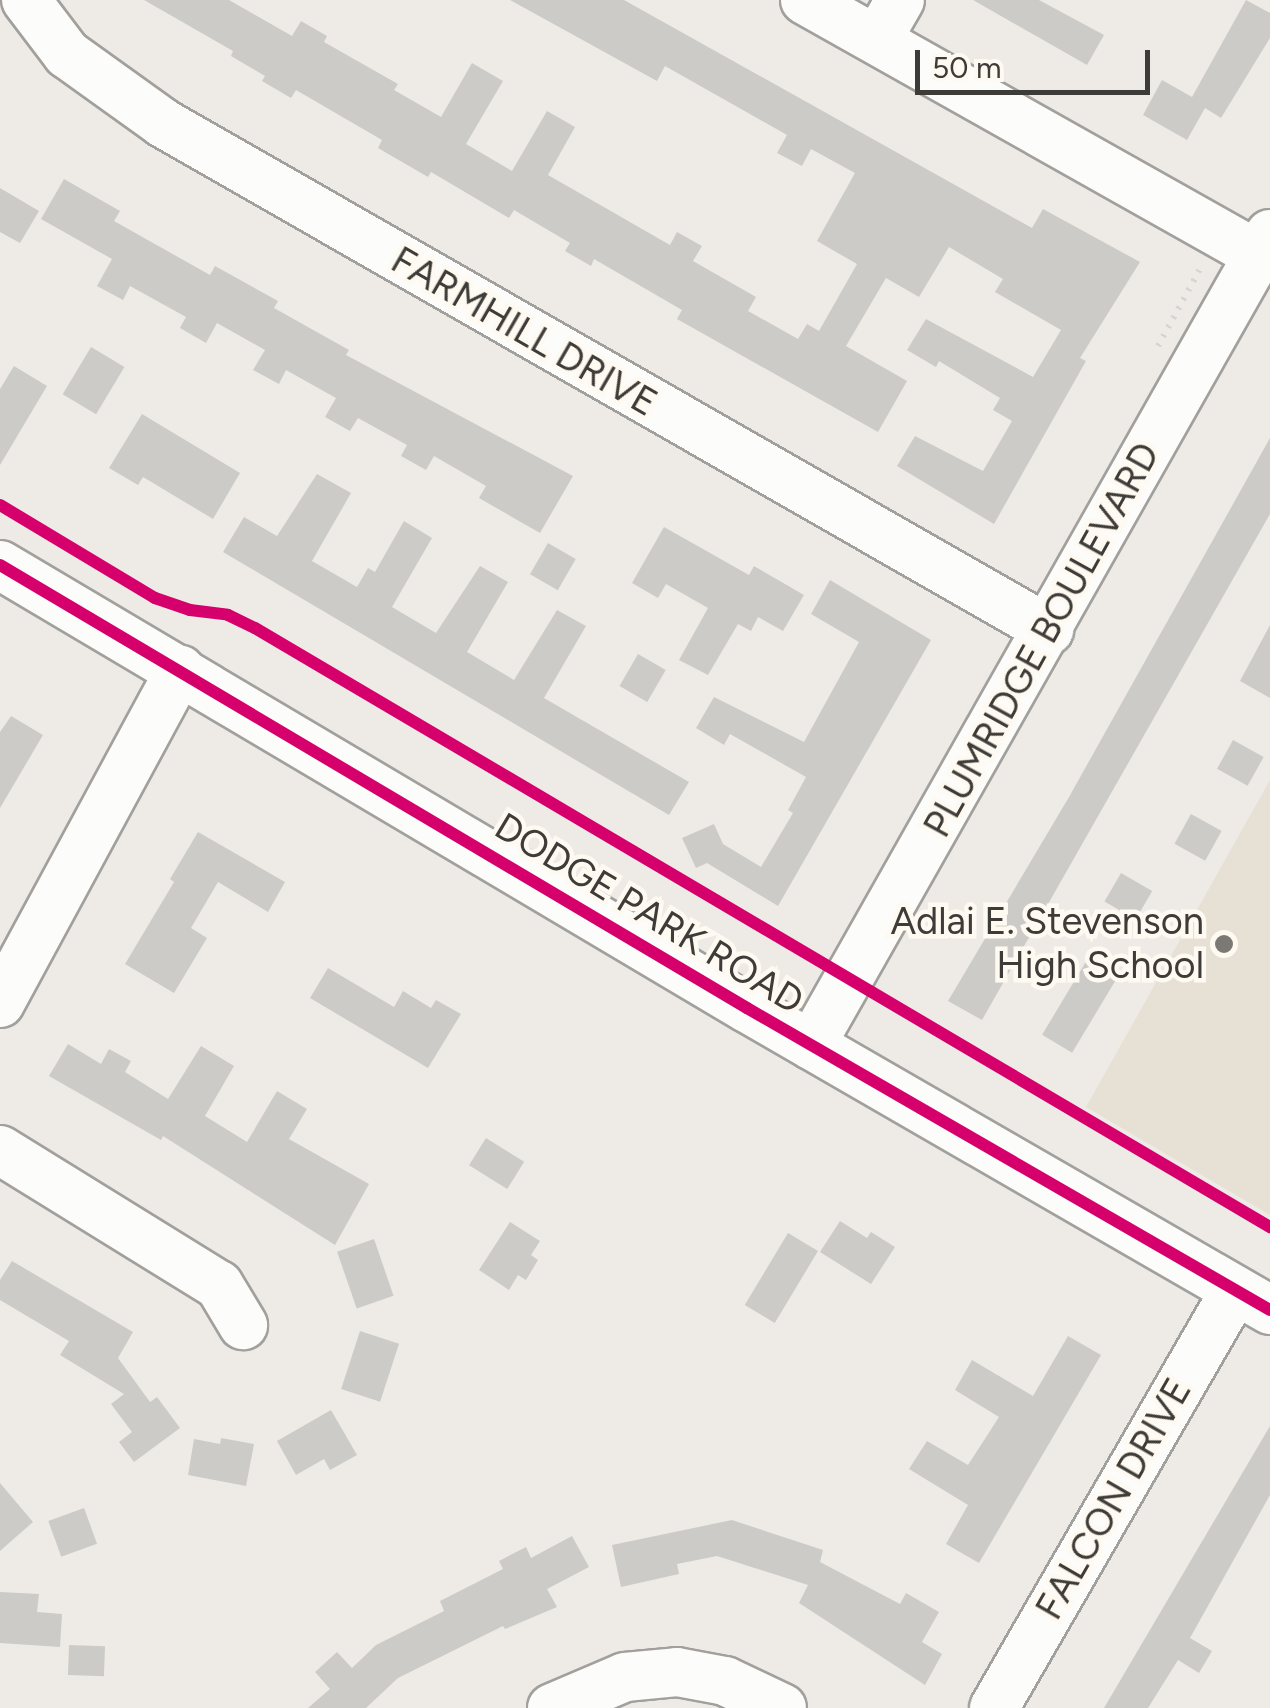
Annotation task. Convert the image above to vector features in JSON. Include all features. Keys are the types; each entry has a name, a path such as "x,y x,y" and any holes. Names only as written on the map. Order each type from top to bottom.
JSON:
{"street":[{"name":"FARMHILL DRIVE","path":"26,0 67,54 163,122 1049,630"},
{"path":"805,0 888,20 1264,244"},
{"name":"PLUMRIDGE BOULEVARD","path":"811,1045 1264,244"},
{"name":"DODGE PARK ROAD","path":"0,565 811,1045 1253,1300"},
{"path":"0,1004 180,670"},
{"path":"0,1150 219,1285 243,1325"},
{"name":"FALCON DRIVE","path":"994,1708 1253,1300"},
{"path":"552,1708 625,1677 677,1672 725,1682 782,1708"}],"shaded area":[{"name":"Adlai E. Stevenson High School","path":"1270,780 1270,1215 1086,1107"}],"building":[{"path":"144,0 229,0 292,36 301,21 327,36 324,42 398,84 394,90 441,117 472,63 503,81 466,144 512,171 547,111 575,127 548,175 670,245 677,232 702,246 693,261 756,297 748,311 798,339 807,324 819,331 857,264 817,241 855,173 811,149 802,166 777,153 787,135 665,66 657,81 510,0 624,0 1032,228 1043,209 1140,262 1080,358 1086,361 994,524 897,466 915,436 983,471 1012,421 993,410 1000,398 939,361 936,367 907,350 926,319 1033,377 1061,330 995,292 1003,279 949,247 919,297 886,278 846,346 907,381 878,432 677,319 682,310 594,259 591,266 565,251 570,243 514,210 509,218 431,172 428,177 378,148 382,140 296,90 291,98 262,81 265,76 231,56 233,51"},
{"path":"973,0 1039,0 1104,35 1087,65"},
{"path":"1246,0 1270,13 1270,38 1221,118 1205,108 1187,140 1143,115 1162,80 1192,97"},
{"path":"64,179 120,211 114,221 210,275 215,266 278,301 274,308 349,350 346,355 573,476 540,533 479,498 486,486 434,456 426,470 401,456 407,445 358,418 350,431 325,417 336,398 286,370 279,384 253,370 265,350 217,323 206,343 180,328 186,317 130,286 123,300 97,286 112,259 41,219"},
{"path":"0,188 39,211 20,243 0,232"},
{"path":"91,347 124,367 96,414 63,394"},
{"path":"14,366 47,386 0,465 0,389"},
{"path":"142,414 240,473 213,519 143,477 138,485 109,468"},
{"path":"1270,438 1270,514 982,1020 948,1001 1069,797"},
{"path":"317,474 351,493 312,561 357,587 368,568 375,572 404,521 432,538 392,607 436,633 480,566 508,582 467,652 514,680 557,610 586,626 544,698 689,782 669,815 223,552 244,517 277,536"},
{"path":"664,527 749,575 754,566 804,595 783,631 758,617 751,631 738,624 708,675 679,660 708,608 666,584 658,598 632,583"},
{"path":"548,543 576,559 558,590 530,574"},
{"path":"830,580 931,640 778,906 707,863 696,868 682,838 714,824 723,844 761,867 793,813 788,810 806,777 730,734 724,745 696,728 714,697 804,742 859,642 811,614"},
{"path":"1270,625 1270,698 1240,681"},
{"path":"638,654 666,670 647,702 620,686"},
{"path":"11,716 43,735 0,808 0,732"},
{"path":"1233,740 1264,757 1248,786 1217,769"},
{"path":"1191,814 1222,831 1205,861 1175,844"},
{"path":"198,832 285,882 268,912 218,882 191,928 207,938 174,993 125,964 174,882 170,879"},
{"path":"1121,873 1152,891 1136,920 1104,902"},
{"path":"1090,955 1120,973 1072,1053 1042,1035"},
{"path":"328,968 394,1007 403,991 431,1008 436,1000 461,1014 428,1068 310,998"},
{"path":"68,1044 101,1064 109,1049 131,1061 125,1072 168,1099 201,1046 234,1066 205,1116 247,1142 277,1091 307,1109 289,1139 369,1184 335,1245 163,1136 161,1140 49,1076"},
{"path":"486,1138 524,1162 507,1189 469,1165"},
{"path":"840,1221 867,1238 871,1232 895,1247 871,1284 820,1252"},
{"path":"510,1222 540,1241 531,1255 538,1260 526,1280 518,1275 509,1290 479,1270"},
{"path":"788,1233 818,1251 775,1323 745,1305"},
{"path":"374,1239 394,1296 357,1308 337,1252"},
{"path":"12,1261 133,1332 118,1358 150,1402 157,1397 180,1428 134,1462 119,1442 132,1432 111,1404 124,1394 60,1355 69,1341 0,1300 0,1280"},
{"path":"360,1331 399,1344 380,1402 341,1389"},
{"path":"1068,1336 1101,1355 979,1563 946,1544 968,1505 909,1469 927,1441 968,1465 999,1417 955,1390 972,1360 1033,1396"},
{"path":"331,1410 357,1455 330,1470 324,1459 296,1475 277,1441"},
{"path":"1270,1426 1270,1495 1190,1638 1212,1651 1199,1673 1178,1660 1148,1708 1104,1708"},
{"path":"221,1438 254,1444 246,1486 188,1475 194,1439 220,1444"},
{"path":"0,1483 33,1522 0,1551"},
{"path":"84,1508 97,1544 61,1557 48,1521"},
{"path":"732,1520 823,1550 820,1562 900,1604 906,1593 939,1612 922,1642 942,1654 925,1685 799,1603 808,1585 717,1556 677,1564 679,1574 621,1587 612,1545"},
{"path":"572,1536 589,1567 547,1589 557,1607 505,1629 503,1626 398,1678 366,1708 308,1708 330,1689 315,1672 337,1652 352,1668 376,1645 444,1611 440,1601 503,1569 499,1561 526,1547 531,1558"},
{"path":"0,1592 39,1594 37,1612 62,1614 60,1647 0,1643"},
{"path":"69,1645 105,1646 104,1676 68,1675"}],"cycle path":[{"path":"0,505 155,598 190,610 228,615 255,628 1270,1227"},
{"path":"0,565 747,1008 1270,1310"}],"place":[{"name":"Adlai E. Stevenson High School","path":"1224,944"}]}
